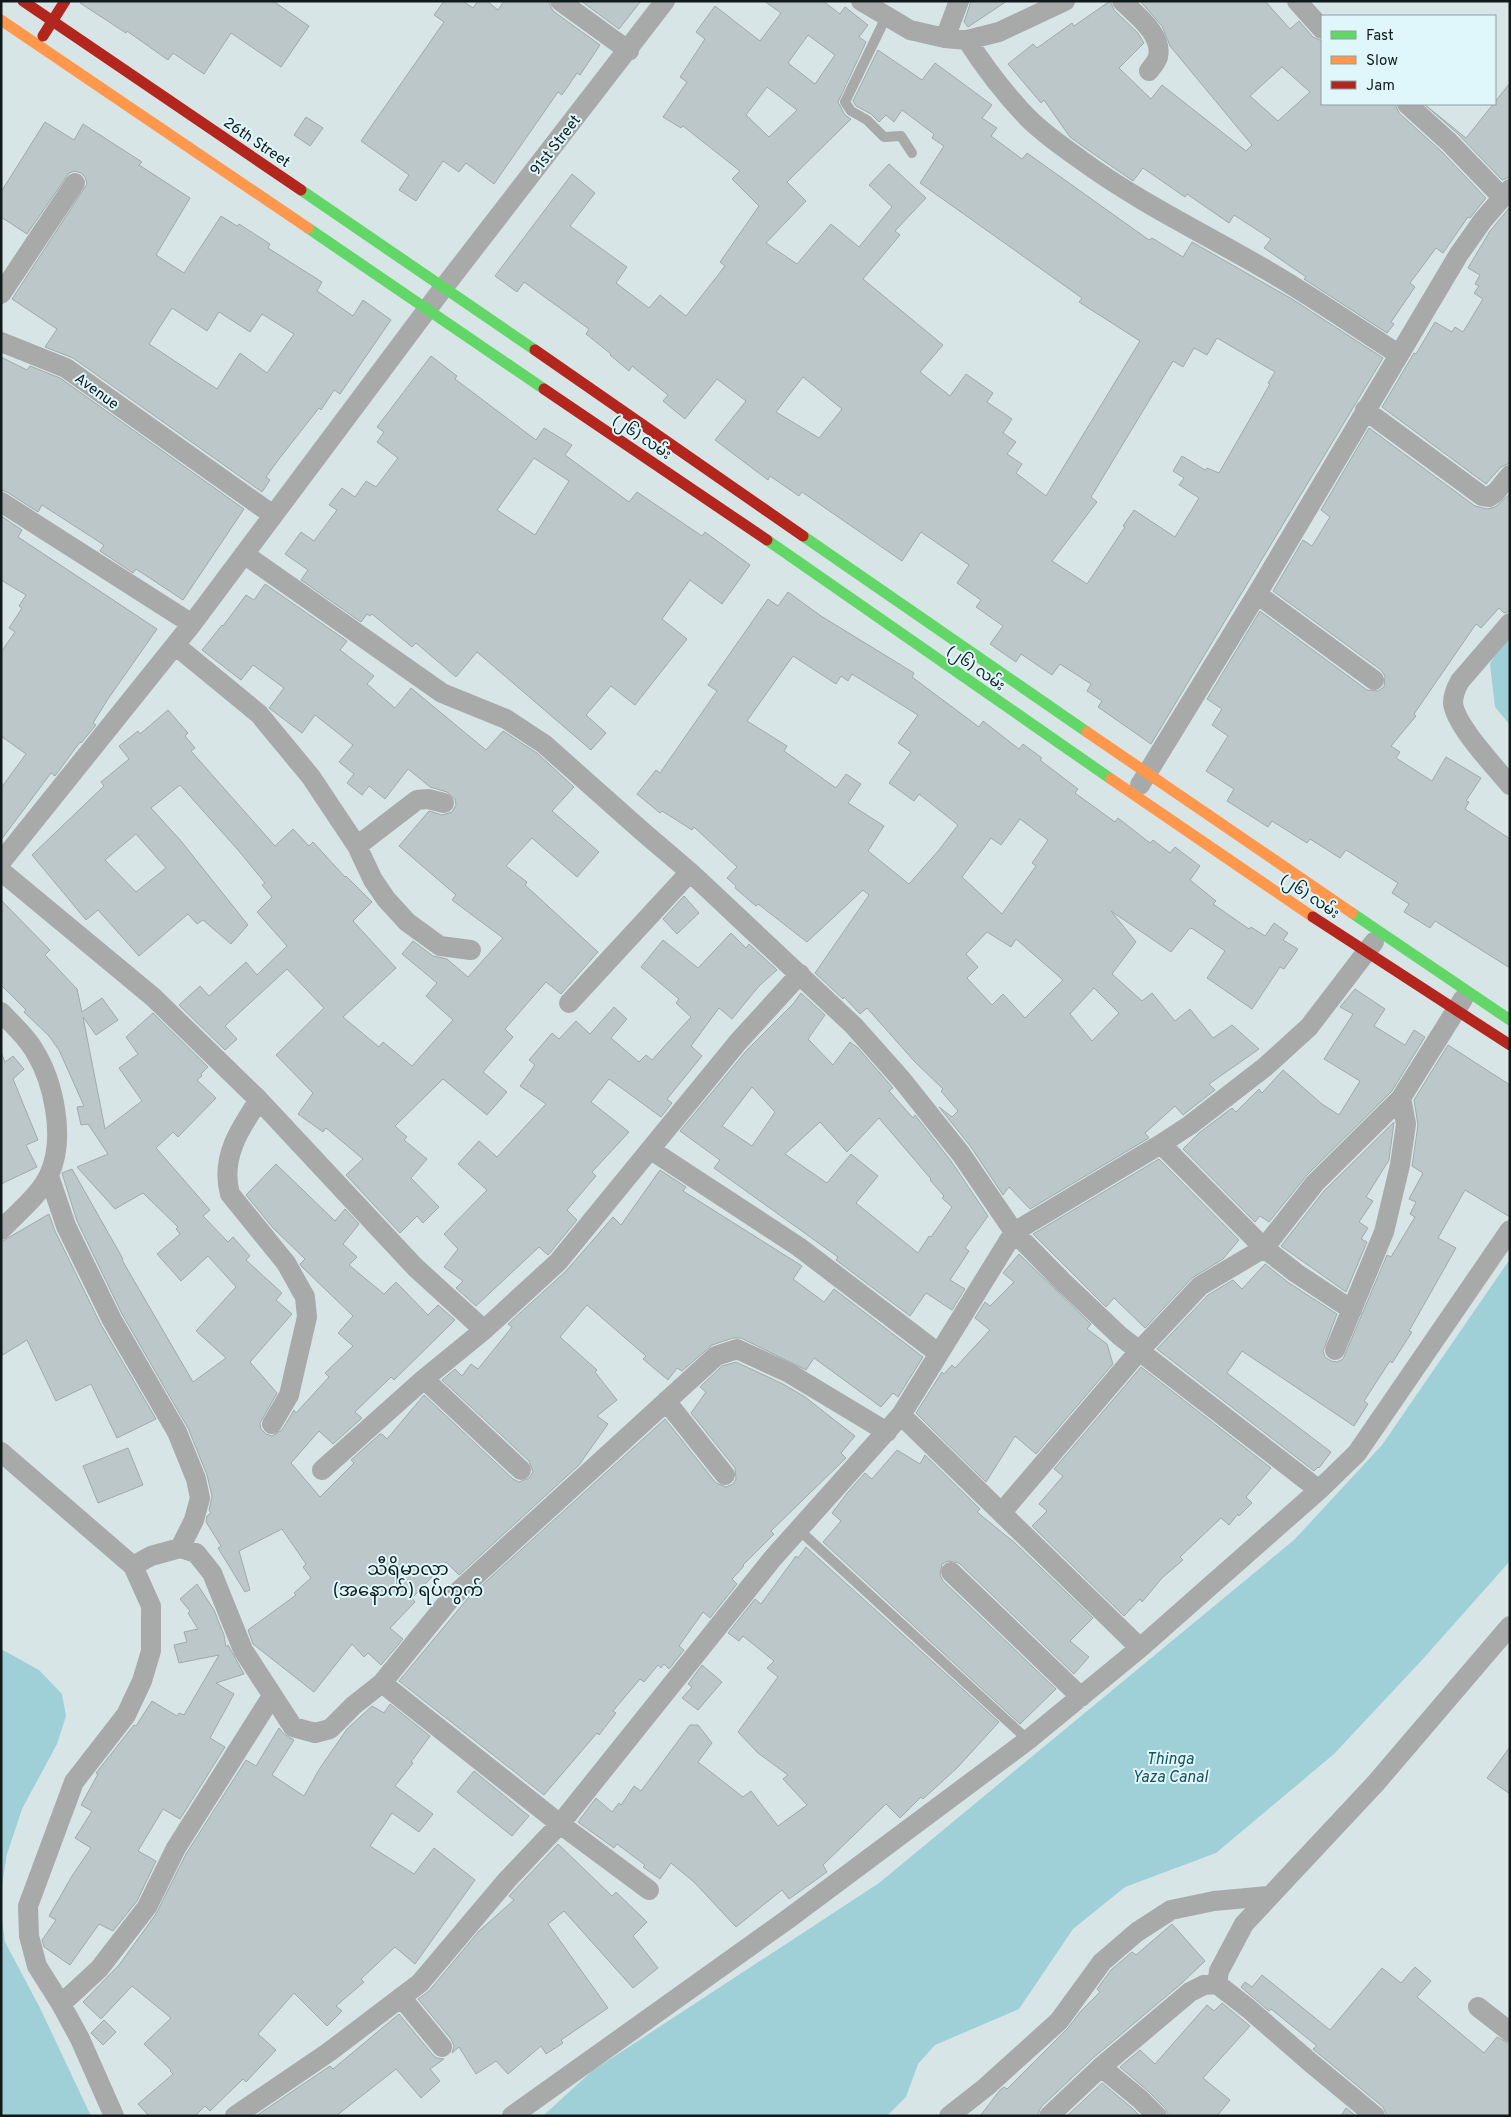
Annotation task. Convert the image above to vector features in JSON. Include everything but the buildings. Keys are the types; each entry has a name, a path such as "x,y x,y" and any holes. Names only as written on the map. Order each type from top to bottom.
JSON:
{"main road":[{"path":"23,1 52,21"},
{"path":"38,44 65,1"},
{"path":"1,20 428,309"},
{"name":"26th Street","path":"52,21 444,287"},
{"name":"(၂၆) လမ်း","path":"444,287 1146,774 1510,1020"},
{"name":"(၂၆) လမ်း","path":"428,309 1133,795 1366,952 1510,1045"},
{"path":"831,586 844,566"}],"street":[{"path":"560,1 629,50"},
{"name":"91st Street","path":"1,862 176,645 444,287 665,1"},
{"path":"860,1 910,30 945,38 968,40 999,32 1065,1"},
{"path":"945,38 959,1"},
{"path":"1122,1 1148,26 1156,42 1158,57 1149,70"},
{"path":"1297,1 1321,28"},
{"path":"968,40 984,67 1028,118 1054,141 1106,179 1159,212 1281,278 1398,354"},
{"path":"1133,795 1257,594 1459,254 1483,220 1506,193 1408,105"},
{"path":"1,294 75,183"},
{"name":"Avenue","path":"1,342 66,368 274,515"},
{"path":"1365,410 1482,496 1489,497 1496,492 1510,475"},
{"path":"1,502 192,624"},
{"path":"244,554 442,693 506,719 544,744 690,872 854,1026 902,1080 961,1154 1014,1232 1063,1282 1120,1336 1319,1490"},
{"path":"1257,594 1374,680"},
{"path":"1510,623 1460,681 1455,691 1453,702 1461,724 1510,785"},
{"path":"176,645 259,714 311,777 356,846 373,880 386,899 407,922 440,946 471,950"},
{"path":"356,846 417,800 428,799 444,803"},
{"path":"1,871 154,997 259,1100 415,1267 484,1330"},
{"path":"569,1004 690,872"},
{"path":"235,2116 329,2052 420,1982 507,1880 560,1824 773,1558 901,1415 1014,1232 1190,1125 1265,1067 1308,1027 1381,932"},
{"path":"322,1470 424,1379 484,1330 558,1262 738,1042 800,974"},
{"path":"1002,1512 1140,1350 1200,1286 1264,1248 1315,1184 1401,1098 1468,991"},
{"path":"1,1012 33,1048 46,1074 57,1122 57,1149 49,1176 30,1201 1,1230"},
{"path":"1335,1350 1384,1232 1400,1165 1406,1124 1401,1098"},
{"path":"259,1100 240,1129 227,1163 226,1180 230,1194 286,1263 305,1297 307,1317 289,1395 272,1424"},
{"path":"1161,1144 1264,1248 1296,1273 1352,1310"},
{"path":"651,1150 799,1247 938,1353"},
{"path":"49,1176 66,1226 112,1320 177,1432 196,1479 200,1498 194,1520 180,1548"},
{"path":"512,2116 788,1918 1028,1740 1140,1648 1319,1490 1357,1453 1510,1230"},
{"path":"133,1566 151,1556 180,1548 196,1552 212,1573 243,1650 272,1696 293,1727 315,1733 330,1729 354,1705 382,1683 451,1598 716,1356 736,1349 788,1373 886,1432"},
{"path":"424,1379 521,1470"},
{"path":"666,1401 725,1475"},
{"path":"901,1415 1140,1648"},
{"path":"1,1452 133,1566 151,1606 151,1651 142,1681 126,1715 74,1782 28,1906 29,1936 37,1966 80,2039 114,2116"},
{"path":"952,1572 1081,1697"},
{"path":"1217,1984 1219,1971 1234,1939 1244,1924 1268,1896 1375,1784 1510,1626"},
{"path":"382,1683 560,1824 650,1890"},
{"path":"61,2004 99,1969 147,1907 176,1848 272,1696"},
{"path":"949,2116 986,2087 1059,2021 1102,1962 1137,1932 1171,1910 1214,1901 1268,1896"},
{"path":"1049,2116 1101,2067 1190,1992 1204,1985 1217,1984 1375,2116"},
{"path":"401,1997 442,2047"},
{"path":"1478,2008 1510,2032"},
{"path":"1101,2067 1140,2099 1157,2116"}],"lane":[{"path":"886,17 845,102 851,111 867,120 884,137 901,136 912,153"},
{"path":"798,1529 1028,1740"}],"water":[{"path":"1510,636 1510,725 1495,707 1490,664 1503,641"},
{"name":"Thinga Yaza Canal","path":"1510,1259 1510,1561 1422,1660 1334,1754 1216,1853 1125,1887 1073,1929 1019,2009 935,2045 918,2064 906,2097 887,2116 543,2116 592,2071 879,1883 1294,1540 1382,1445"},
{"path":"1,1649 39,1670 62,1694 66,1716 57,1744 22,1809 7,1854 1,1891"},
{"path":"1,1913 5,1942 40,2008 91,2116 1,2116"}],"traffic: fast":[{"path":"301,190 535,350"},
{"path":"308,228 544,389"},
{"path":"803,536 1087,732"},
{"path":"767,540 1111,779"},
{"path":"1352,913 1510,1020"}],"traffic: slow":[{"path":"1,20 308,228"},
{"path":"1087,732 1352,913"},
{"path":"1111,779 1313,917"}],"traffic: jam":[{"path":"23,1 301,190"},
{"path":"43,36 65,1"},
{"path":"535,350 803,536"},
{"path":"544,389 767,540"},
{"path":"1313,917 1510,1045"}],"district":[{"name":"သီရိမာလာ (အနောက်) ရပ်ကွက်","path":"408,1579"}]}
